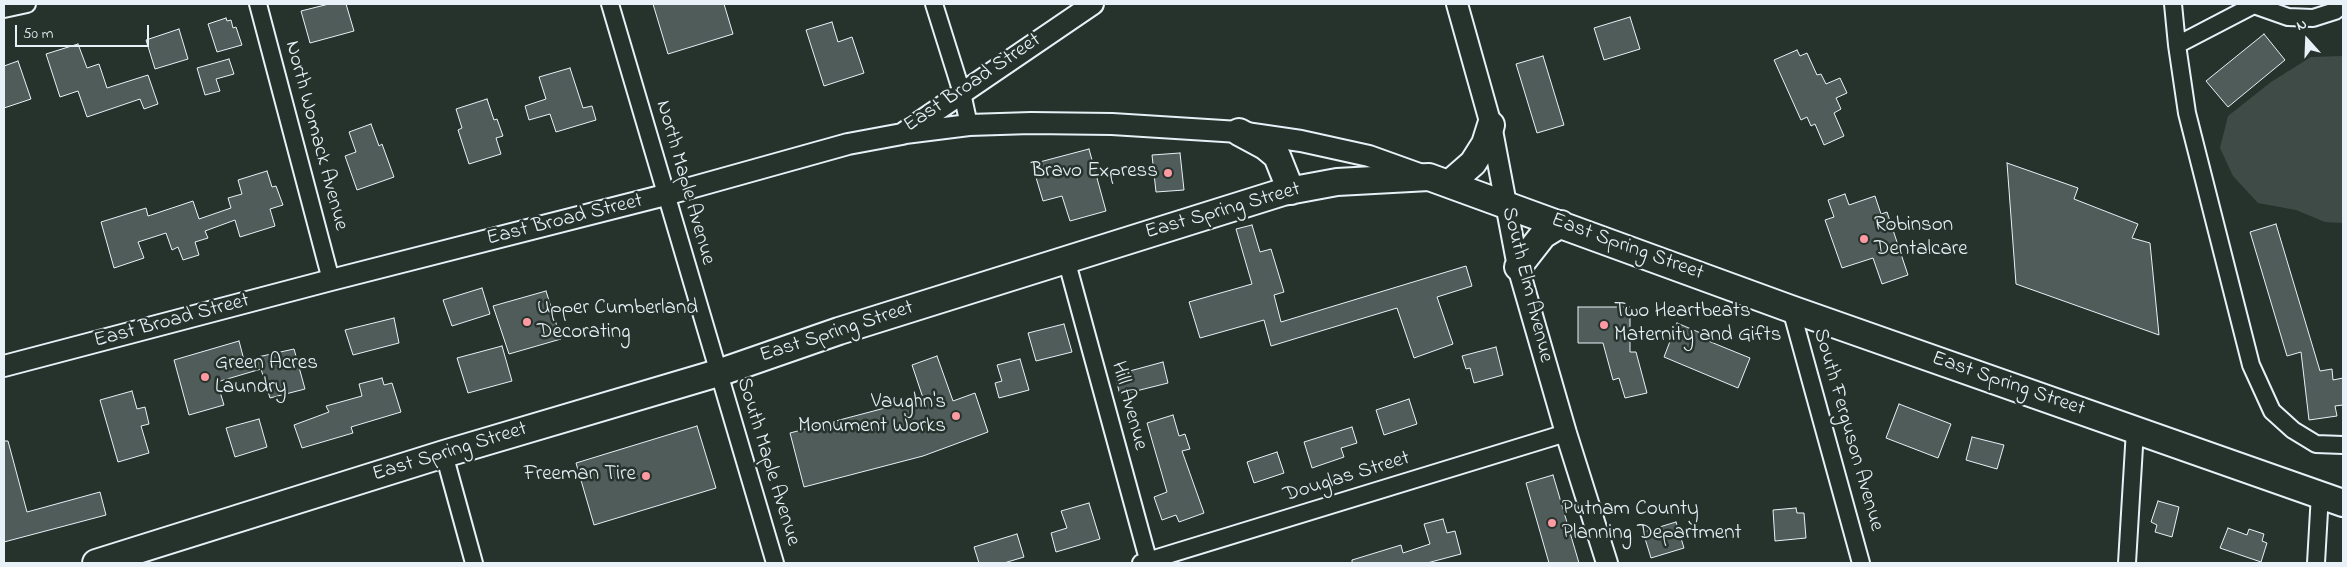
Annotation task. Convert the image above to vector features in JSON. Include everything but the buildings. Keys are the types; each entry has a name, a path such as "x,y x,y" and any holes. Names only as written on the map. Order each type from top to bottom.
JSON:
{"main road":[{"path":"1439,180 1473,163 1485,144 1491,124"},
{"path":"1239,132 1265,146 1277,156 1291,190"},
{"name":"East Spring Street","path":"96,563 444,454 718,373 839,331 1066,259 1291,190 1337,182 1439,180 1791,309 2331,499"},
{"path":"1518,267 1542,235 1561,224"}],"street":[{"name":"North Womack Avenue","path":"258,4 331,280"},
{"name":"North Maple Avenue","path":"610,4 718,373"},
{"path":"934,4 962,93 969,126"},
{"name":"East Broad Street","path":"4,366 665,195 830,149 902,134 1093,4"},
{"name":"South Elm Avenue","path":"1457,4 1491,124 1518,267 1566,433 1607,563"},
{"path":"2173,4 2187,113 2251,365 2272,411 2293,430 2316,444 2343,445"},
{"path":"2177,44 2254,5 2288,17 2313,18 2334,11 2343,4"},
{"path":"902,134 969,126 1106,124 1239,132 1301,141 1369,156 1439,180"},
{"name":"Hill Avenue","path":"1066,259 1146,562"},
{"name":"South Ferguson Avenue","path":"1791,309 1862,563"},
{"name":"South Maple Avenue","path":"718,373 773,563"},
{"path":"2127,563 2135,430"},
{"name":"Douglas Street","path":"1146,562 1566,433"},
{"path":"444,454 474,563"},
{"path":"2316,563 2331,499"}],"shaded area":[{"path":"2343,56 2343,223 2325,222 2296,210 2258,203 2233,176 2220,148 2228,116 2271,82 2311,57"}],"place":[{"name":"Bravo Express","path":"1168,173"},
{"name":"Robinson Dentalcare","path":"1864,239"},
{"name":"Upper Cumberland Decorating","path":"527,322"},
{"name":"Two Heartbeats Maternity and Gifts","path":"1604,325"},
{"name":"Green Acres Laundry","path":"205,377"},
{"name":"Vaughn's Monument Works","path":"956,416"},
{"name":"Freeman Tire","path":"646,476"},
{"name":"Putnam County Planning Department","path":"1552,523"}]}
